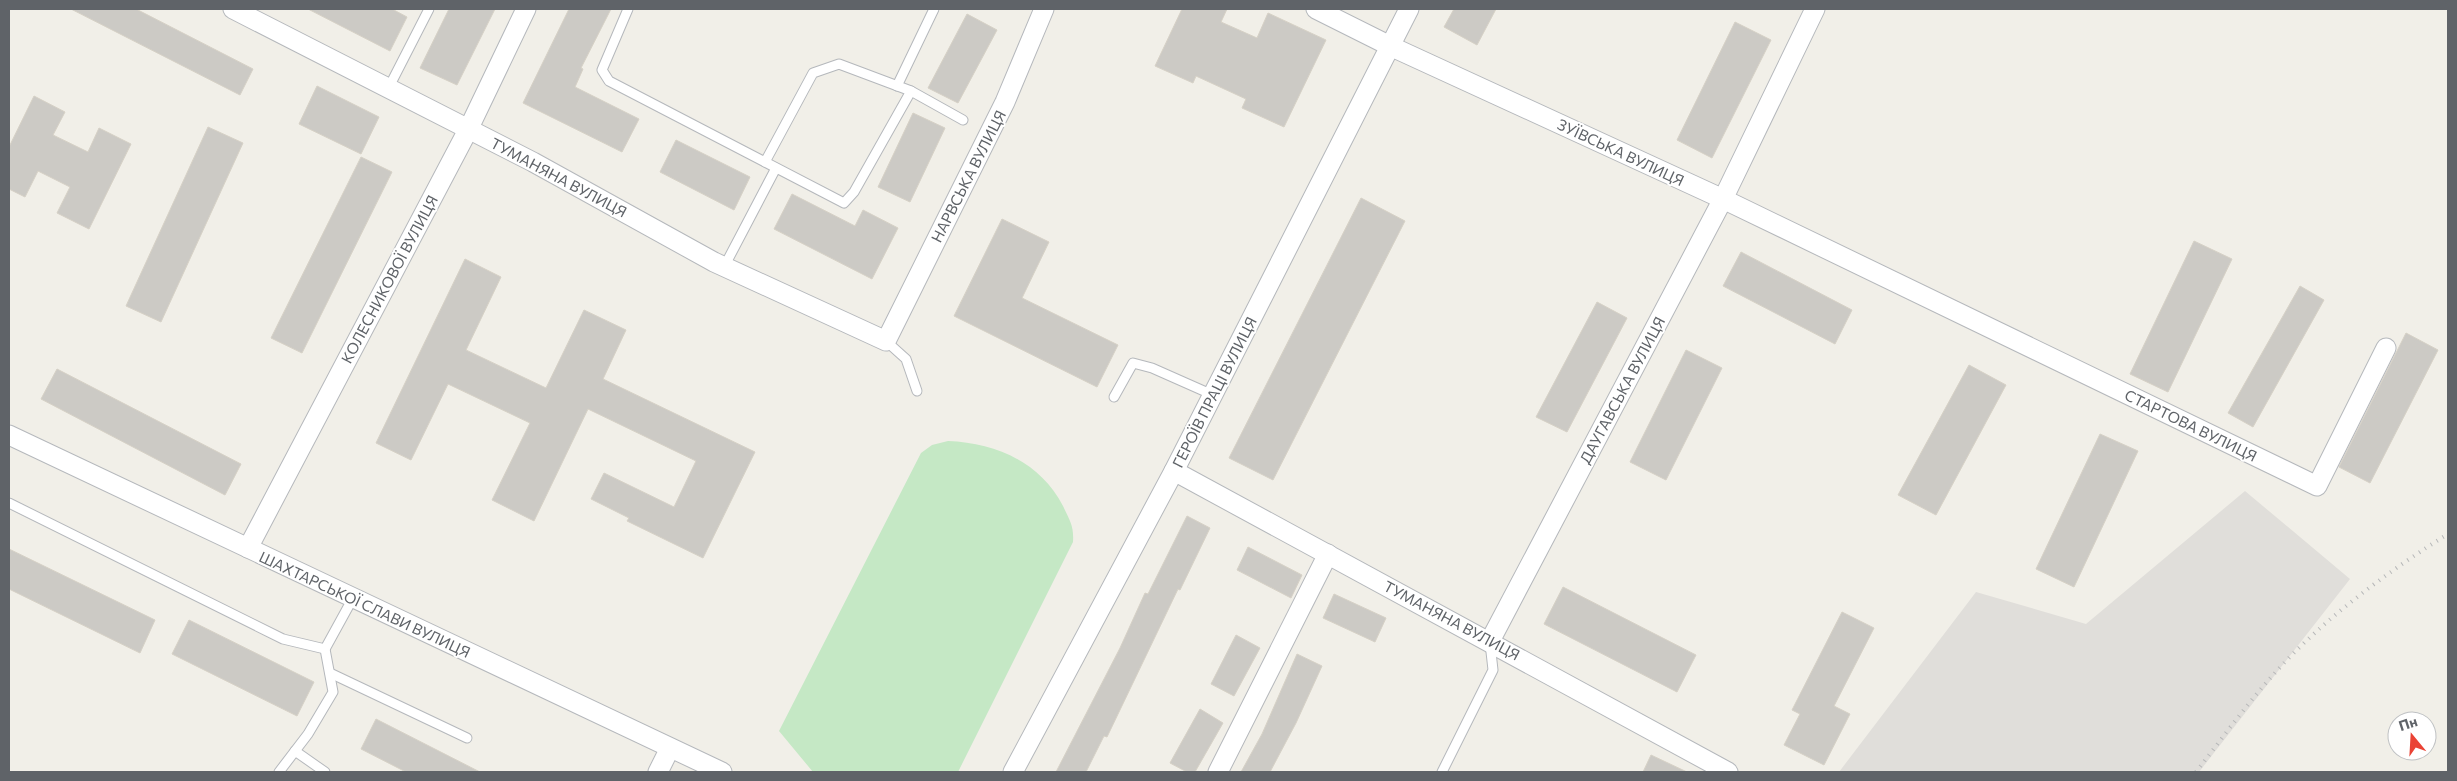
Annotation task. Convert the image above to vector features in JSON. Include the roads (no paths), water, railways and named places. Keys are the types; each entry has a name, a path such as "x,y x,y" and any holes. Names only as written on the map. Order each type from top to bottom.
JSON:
{"street":[{"name":"ТУМАНЯНА ВУЛИЦЯ","path":"233,9 532,162 724,267 886,341"},
{"name":"КОЛЕСНИКОВОЇ ВУЛИЦЯ","path":"248,548 468,130 526,9"},
{"name":"НАРВСЬКА ВУЛИЦЯ","path":"886,341 1005,102 1044,9"},
{"name":"ЗУЇВСЬКА ВУЛИЦЯ","path":"1316,9 1390,46 1723,200 1926,297"},
{"name":"ГЕРОЇВ ПРАЦІ ВУЛИЦЯ","path":"1013,772 1174,471 1409,9"},
{"name":"ДАУГАВСЬКА ВУЛИЦЯ","path":"1490,641 1723,200 1815,9"},
{"name":"СТАРТОВА ВУЛИЦЯ","path":"1926,297 2317,486 2386,348"},
{"name":"ШАХТАРСЬКОЇ СЛАВИ ВУЛИЦЯ","path":"9,435 722,772"},
{"name":"ТУМАНЯНА ВУЛИЦЯ","path":"1174,471 1728,772"},
{"path":"1218,772 1328,554"},
{"path":"658,772 670,748"}],"lane":[{"path":"628,9 602,70 610,81 844,203 854,192 911,91"},
{"path":"897,86 934,9"},
{"path":"388,89 425,10"},
{"path":"764,162 813,73 839,64 911,91 963,120"},
{"path":"724,267 776,168"},
{"path":"886,341 906,360 917,391"},
{"path":"1114,397 1132,363 1152,368 1213,395"},
{"path":"9,503 283,639 324,649"},
{"path":"279,772 295,751 333,692 324,649 353,598"},
{"path":"1442,772 1493,670 1490,641"},
{"path":"330,673 467,738"},
{"path":"295,751 325,772"}],"railway":[{"path":"2196,772 2264,686 2313,635 2356,598 2402,564 2448,534"}]}
